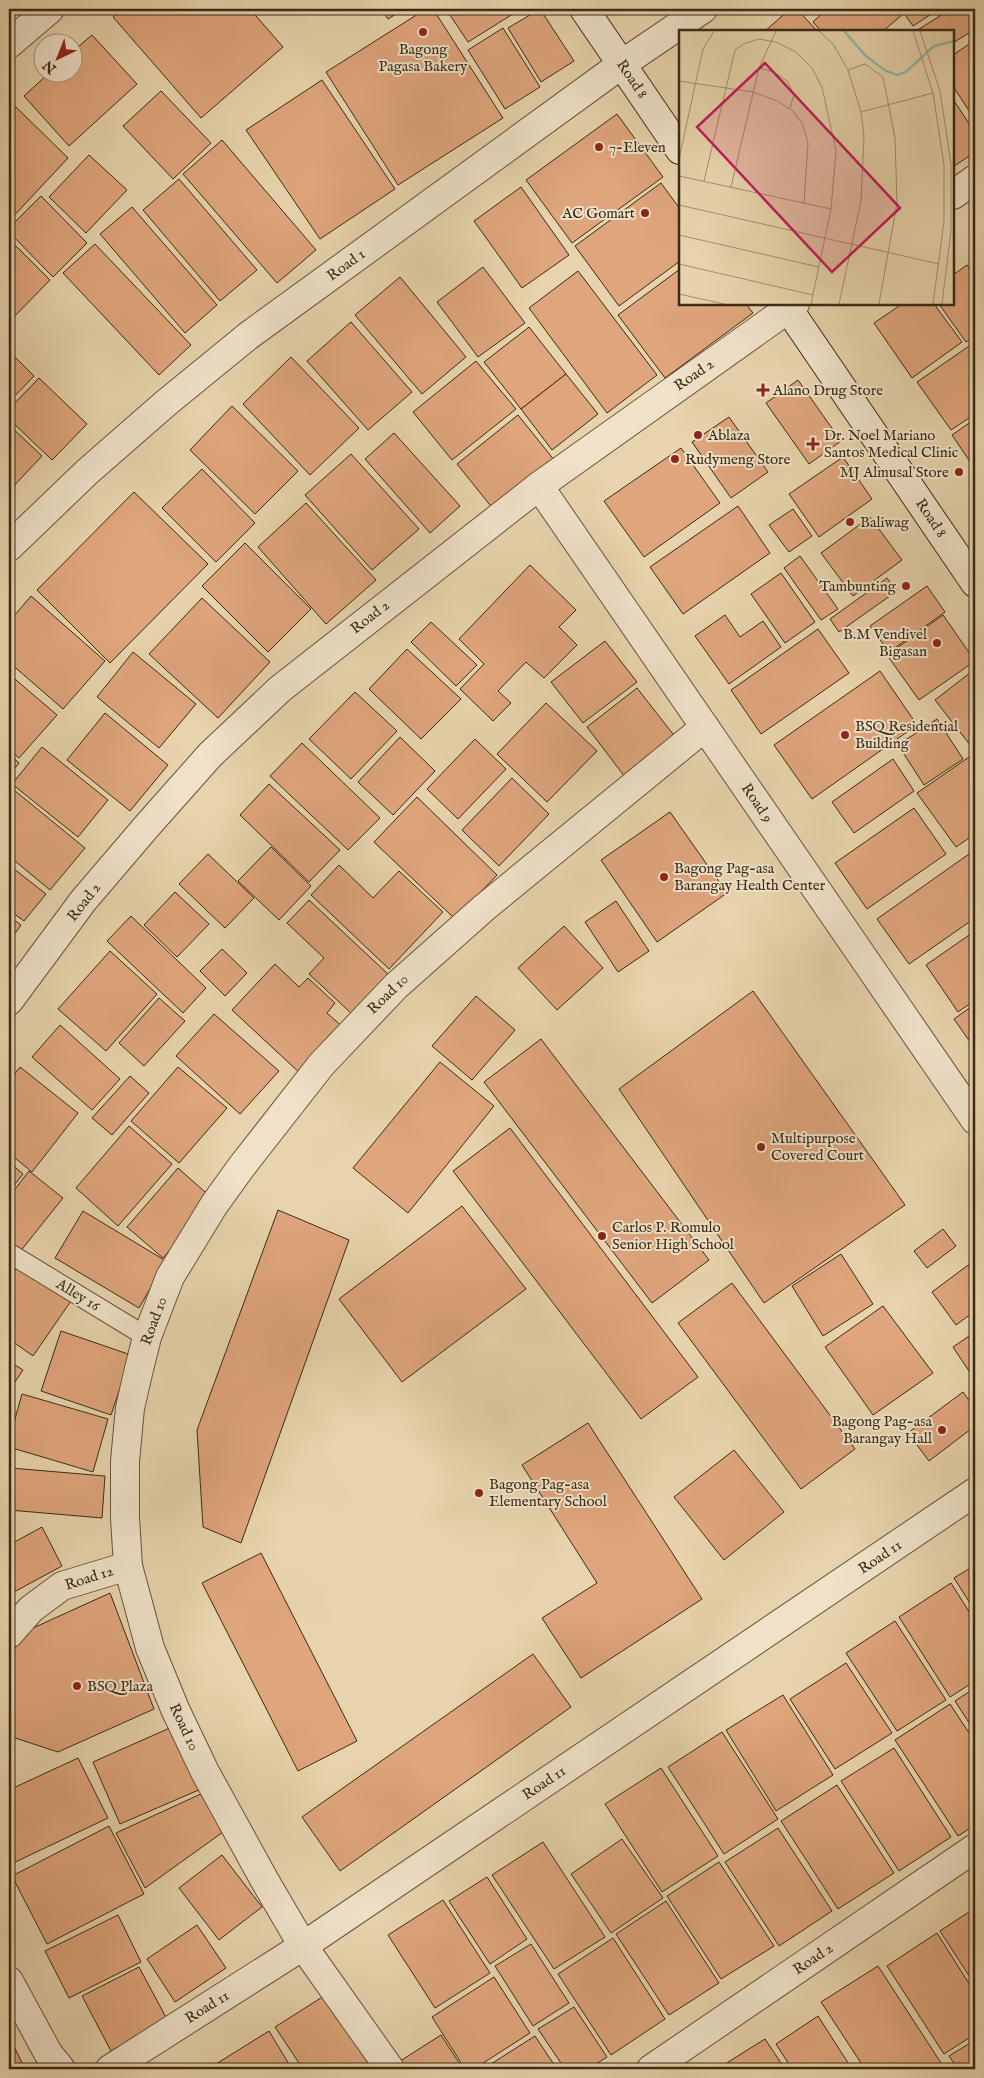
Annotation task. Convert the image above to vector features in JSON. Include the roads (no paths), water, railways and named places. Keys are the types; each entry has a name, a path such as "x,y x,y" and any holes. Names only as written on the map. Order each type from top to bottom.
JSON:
{"street":[{"path":"9,44 50,9"},
{"name":"Road 8","path":"584,9 679,149"},
{"name":"Road 1","path":"9,547 87,472 166,403 248,336 622,64 703,9"},
{"path":"954,194 975,179"},
{"name":"Road 8","path":"790,305 975,583"},
{"name":"Road 2","path":"9,1001 83,901 147,826 217,748 280,690 334,645 539,486 790,305"},
{"name":"Road 9","path":"539,486 975,1120"},
{"name":"Road 10","path":"390,2069 303,1946 209,1780 175,1709 150,1648 128,1566 125,1518 125,1461 130,1408 147,1337 170,1277 214,1205 308,1081 396,986 485,907 705,727"},
{"name":"Road 11","path":"110,2069 303,1946 975,1492"},
{"name":"Road 12","path":"9,1634 31,1609 62,1586 128,1566"},
{"name":"Road 2","path":"651,2069 975,1848"},
{"path":"9,1981 48,2053 61,2069"}],"lane":[{"name":"Alley 16","path":"9,1253 147,1337"}],"place":[{"name":"Bagong Pagasa Bakery","path":"423,32"},
{"name":"7-Eleven","path":"599,147"},
{"name":"AC Gomart","path":"645,213"},
{"name":"Alano Drug Store","path":"763,390"},
{"name":"Ablaza","path":"698,435"},
{"name":"Dr. Noel Mariano Santos Medical Clinic","path":"813,444"},
{"name":"Rudymeng Store","path":"675,459"},
{"name":"MJ Almusal Store","path":"959,472"},
{"name":"Baliwag","path":"850,522"},
{"name":"Tambunting","path":"906,586"},
{"name":"B.M Vendivel Bigasan","path":"937,643"},
{"name":"BSQ Residential Building","path":"845,735"},
{"name":"Bagong Pag-asa Barangay Health Center","path":"664,877"},
{"name":"Multipurpose Covered Court","path":"761,1147"},
{"name":"Carlos P. Romulo Senior High School","path":"602,1236"},
{"name":"Bagong Pag-asa Barangay Hall","path":"942,1430"},
{"name":"Bagong Pag-asa Elementary School","path":"479,1493"},
{"name":"BSQ Plaza","path":"77,1686"}]}
